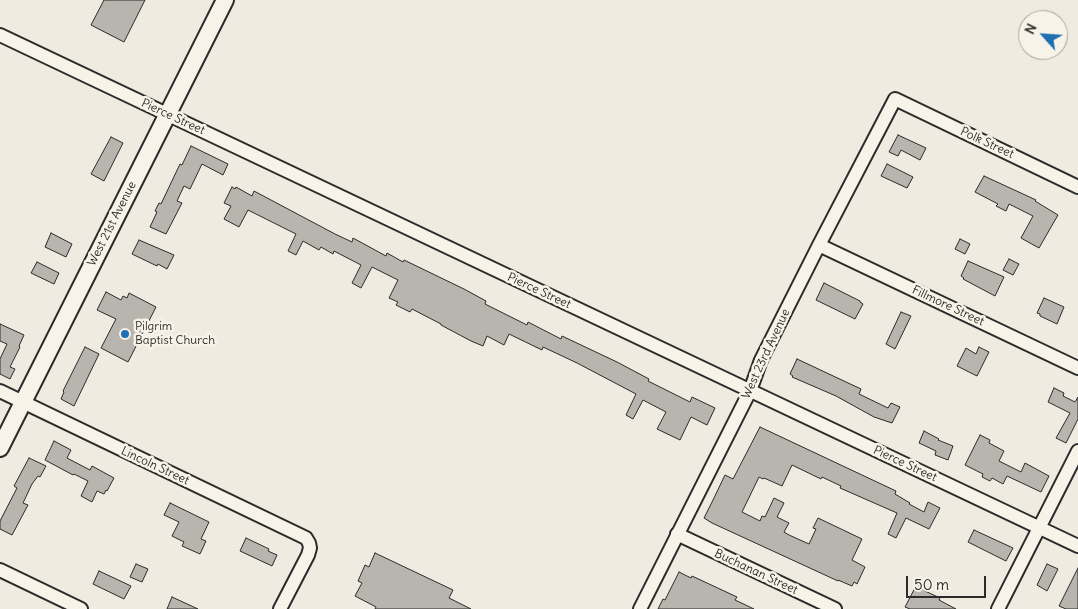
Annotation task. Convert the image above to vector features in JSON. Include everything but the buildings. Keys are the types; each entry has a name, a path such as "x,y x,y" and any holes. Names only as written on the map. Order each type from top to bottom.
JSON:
{"street":[{"name":"West 21st Avenue","path":"0,448 225,0"},
{"name":"Pierce Street","path":"0,35 1078,546"},
{"name":"Polk Street","path":"895,100 1078,187"},
{"name":"West 23rd Avenue","path":"640,609 750,390 761,360 895,100"},
{"name":"Fillmore Street","path":"819,245 1078,368"},
{"name":"Lincoln Street","path":"0,391 300,535 309,543 308,555 280,609"},
{"path":"998,609 1078,451"},
{"name":"Buchanan Street","path":"678,534 835,609"},
{"path":"0,570 82,609"}],"place":[{"name":"Pilgrim Baptist Church","path":"125,334"}]}
